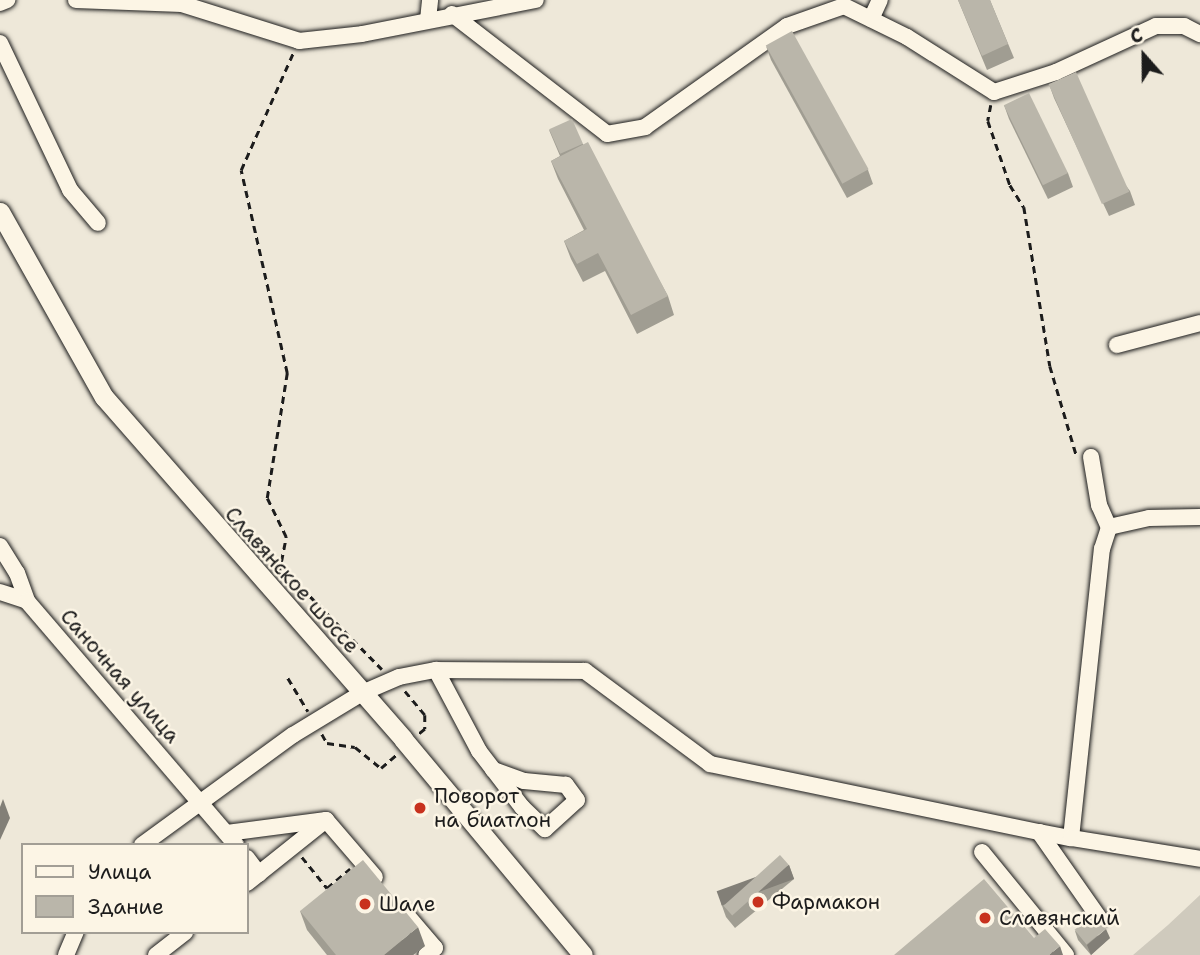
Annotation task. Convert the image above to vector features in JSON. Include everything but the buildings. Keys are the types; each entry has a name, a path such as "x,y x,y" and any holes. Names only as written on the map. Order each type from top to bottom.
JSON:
{"main road":[{"name":"Славянское шоссе","path":"0,212 104,397 362,693 584,954"}],"street":[{"path":"0,3 7,0"},
{"path":"76,0 181,4 299,41 362,34 452,14 536,0"},
{"path":"428,20 430,0"},
{"path":"871,19 880,0"},
{"path":"452,14 607,134 645,127 787,26 844,6 871,19 994,92 1056,72 1156,26 1184,26 1200,34"},
{"path":"0,43 70,190 98,223"},
{"path":"1117,345 1200,323"},
{"path":"1072,838 1102,549 1110,527 1099,505 1091,457"},
{"path":"1110,527 1149,518 1200,517"},
{"path":"0,546 17,573 27,601"},
{"path":"0,592 27,601"},
{"name":"Саночная улица","path":"27,601 201,799 232,839"},
{"path":"145,843 201,799 362,693 399,677 436,670 585,671 710,764 1039,832 1200,859"},
{"path":"436,670 494,770 545,829 577,800 566,785 524,781 494,770"},
{"path":"232,839 276,827 326,820"},
{"path":"253,878 326,820"},
{"path":"326,820 435,948 426,955"},
{"path":"276,827 293,846"},
{"path":"1039,832 1100,919"},
{"path":"982,852 1066,955"},
{"path":"66,955 75,934"},
{"path":"156,955 182,934"}],"path":[{"path":"274,594 286,537 267,498 287,373 241,170 299,41"},
{"path":"994,92 988,121 1010,185 1024,207 1063,418 1073,454 1091,457"},
{"path":"302,588 349,632"},
{"path":"293,846 327,888 360,860"}],"shaded area":[{"path":"1200,895 1200,955 1133,955 1168,925"}],"place":[{"name":"Поворот на биатлон","path":"420,808"},
{"name":"Фармакон","path":"758,902"},
{"name":"Шале","path":"365,904"},
{"name":"Славянский","path":"985,918"}]}
